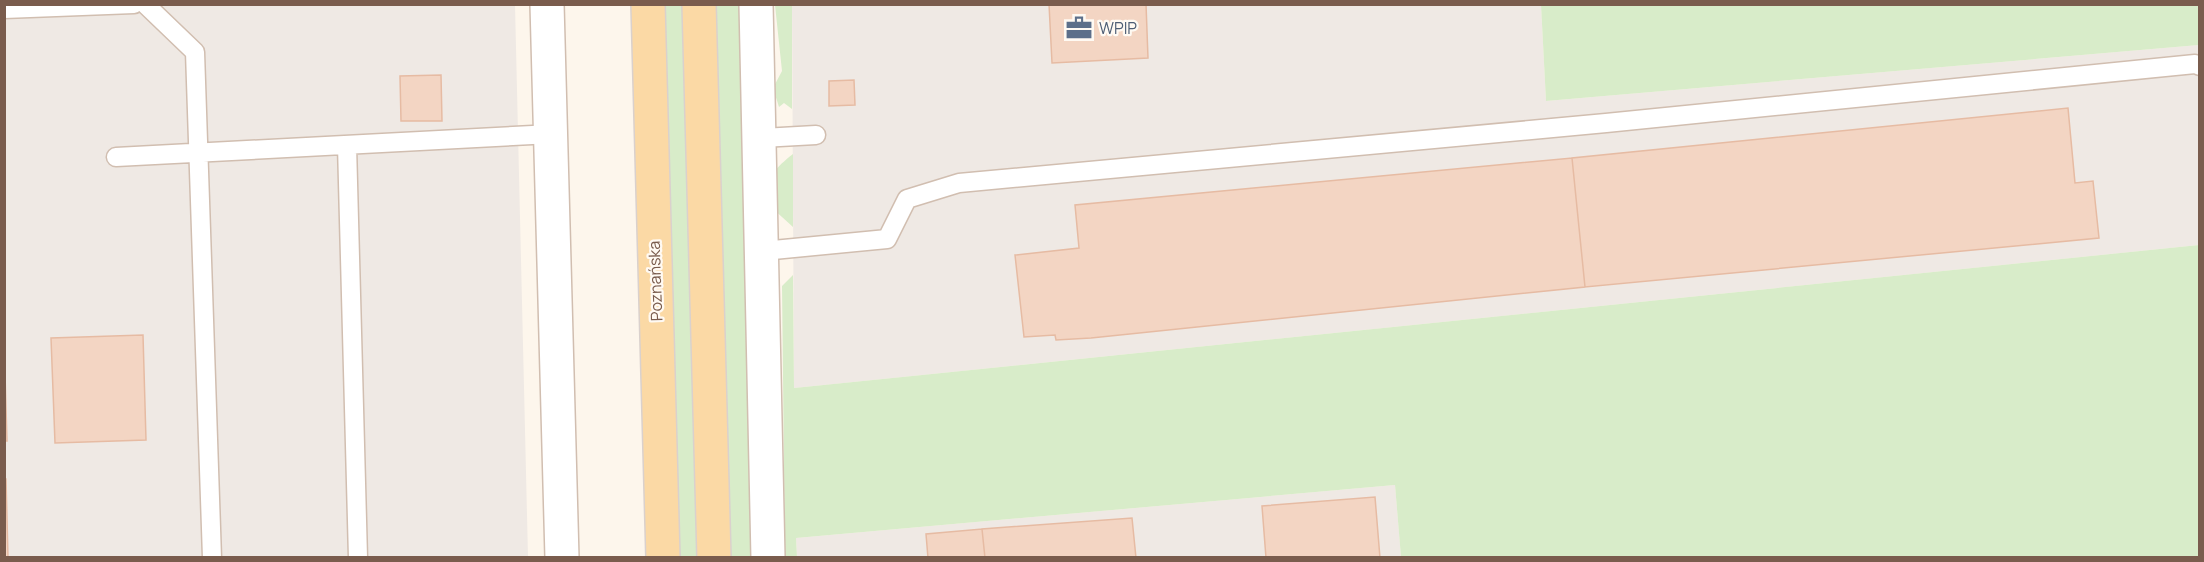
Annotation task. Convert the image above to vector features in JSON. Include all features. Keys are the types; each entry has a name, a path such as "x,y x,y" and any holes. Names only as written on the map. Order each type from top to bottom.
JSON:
{"main road":[{"name":"Poznańska","path":"648,4 663,558"},
{"path":"699,4 714,558"}],"street":[{"path":"547,4 562,558"},
{"path":"756,4 768,558"}],"lane":[{"path":"4,9 134,4"},
{"path":"144,4 195,52 212,558"},
{"path":"763,252 887,239 907,199 959,183 1606,123 2195,64 2199,66"},
{"path":"116,157 552,134"},
{"path":"760,138 816,135"},
{"path":"347,145 358,558"}],"shaded area":[{"path":"4,5 515,5 528,557 5,557"},
{"path":"792,5 1541,5 1546,101 2199,45 2199,245 794,388"},
{"path":"1395,485 1401,557 797,558 796,538"}],"green space":[{"path":"662,5 684,5 698,557 676,557"},
{"path":"715,5 741,5 755,557 730,557"},
{"path":"775,5 792,5 792,109 784,103 779,107 773,88 782,71"},
{"path":"1541,5 2199,5 2199,45 1546,101"},
{"path":"793,154 793,227 771,207 770,182 779,166"},
{"path":"2199,245 2199,557 1401,557 1395,485 796,538 797,557 785,557 782,286 793,275 794,388"}],"building":[{"path":"1049,4 1146,4 1148,58 1052,63"},
{"path":"441,75 442,121 401,121 400,76"},
{"path":"854,80 855,105 829,106 829,81"},
{"path":"2068,108 2075,183 2093,181 2099,238 1585,287 1572,158"},
{"path":"1572,158 1585,287 1091,338 1056,340 1055,335 1024,337 1015,255 1079,248 1075,205"},
{"path":"143,335 146,440 55,443 51,338"},
{"path":"4,340 7,441 4,441"},
{"path":"4,479 6,479 8,558 4,558"},
{"path":"1375,497 1380,558 1266,558 1262,506"},
{"path":"1132,518 1136,558 985,558 982,529"},
{"path":"982,529 985,558 928,558 926,534"}],"place":[{"name":"WPIP","path":"1079,28"}]}
